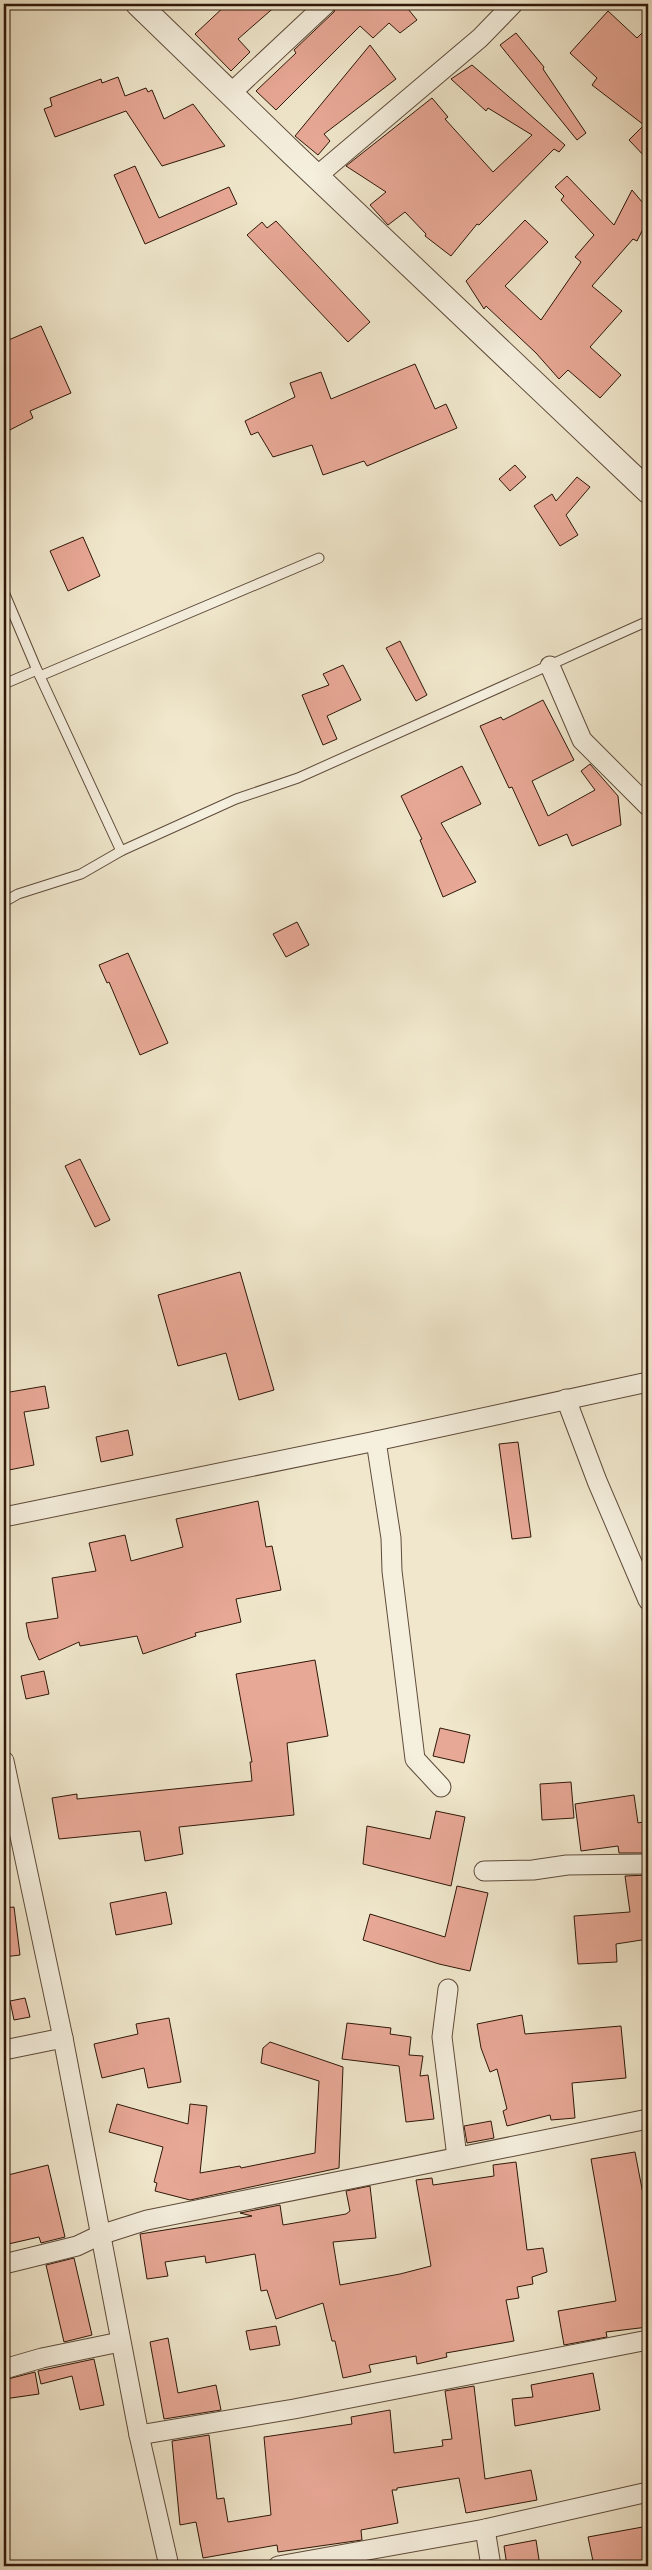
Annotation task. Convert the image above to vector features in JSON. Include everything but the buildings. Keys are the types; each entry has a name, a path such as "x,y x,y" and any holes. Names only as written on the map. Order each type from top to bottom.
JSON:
{"street":[{"path":"138,4 648,491"},
{"path":"231,93 326,4"},
{"path":"317,176 480,38 513,4"},
{"path":"550,666 582,740 648,806"},
{"path":"4,1517 376,1441 648,1382"},
{"path":"566,1399 648,1600"},
{"path":"376,1441 391,1538 392,1571 415,1759 441,1787"},
{"path":"4,1761 64,2038 139,2436 170,2566"},
{"path":"484,1871 533,1870 567,1865 648,1864"},
{"path":"448,1989 442,2036 458,2157"},
{"path":"4,2050 64,2038"},
{"path":"4,2264 77,2246 100,2235 146,2220 648,2118"},
{"path":"139,2436 294,2410 648,2340"},
{"path":"4,2370 42,2358 120,2342"},
{"path":"278,2566 485,2529 648,2492"},
{"path":"485,2529 492,2566"}],"lane":[{"path":"4,684 38,673 319,558"},
{"path":"4,592 38,673 121,851"},
{"path":"4,902 18,894 80,874 121,851 236,799 298,778 648,621"}]}
